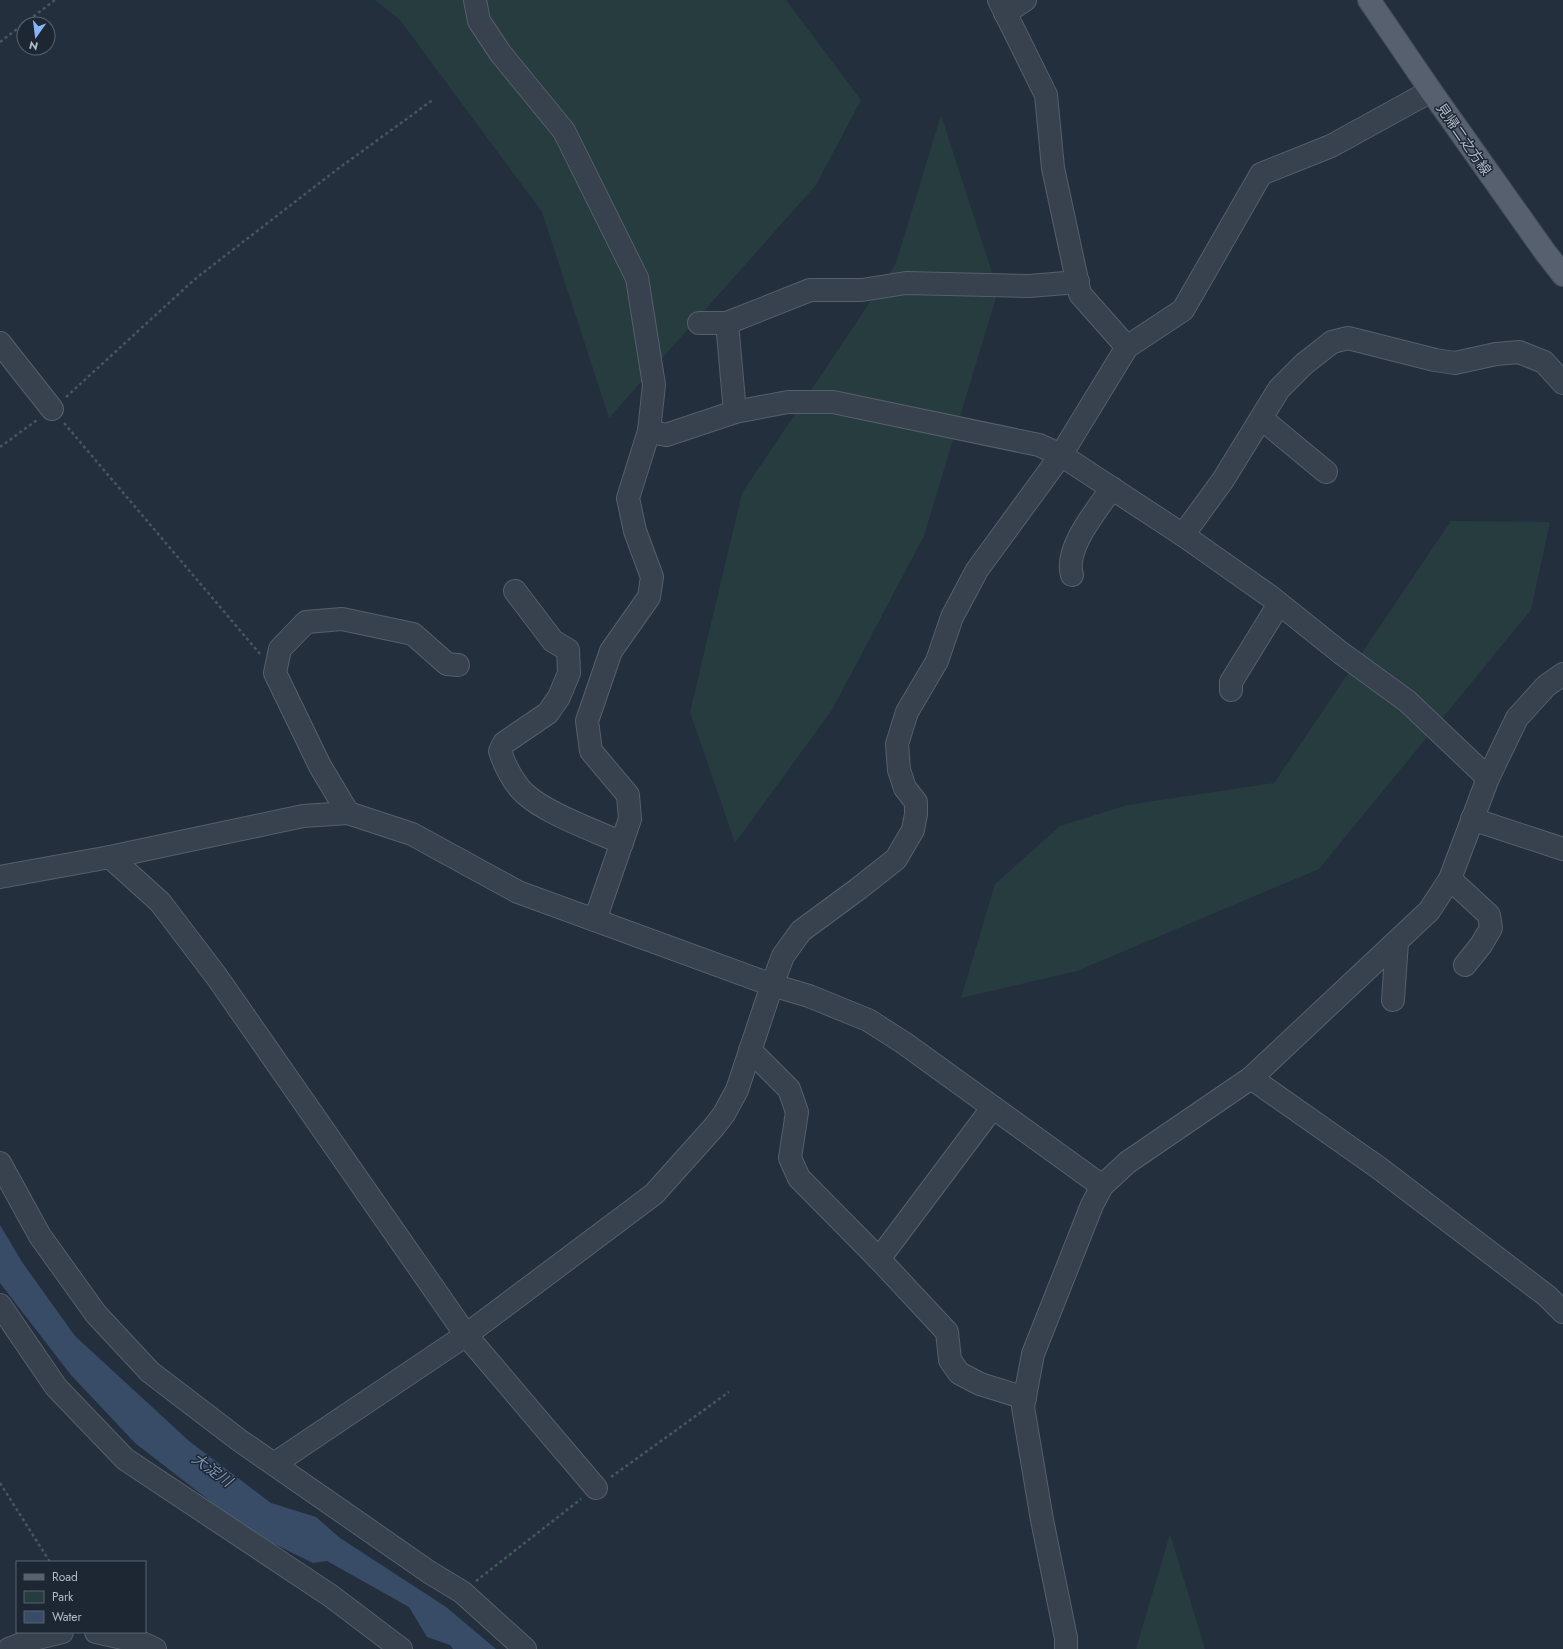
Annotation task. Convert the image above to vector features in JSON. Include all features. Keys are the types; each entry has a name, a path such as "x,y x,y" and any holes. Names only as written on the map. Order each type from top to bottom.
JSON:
{"main road":[{"name":"見帰二之方線","path":"1369,0 1431,91 1545,252 1563,275"}],"street":[{"path":"475,0 479,21 501,54 564,130 637,278 654,385 649,431 628,498 635,531 652,577 649,597 611,651 587,721 591,751 628,795 630,819 595,920"},
{"path":"1025,0 1002,6 1046,95 1053,168 1080,294 1127,347"},
{"path":"274,1464 466,1334 654,1194 714,1127 724,1114 737,1090 783,956 801,931 896,859 913,830 916,814 916,802 905,788 898,770 897,744 907,712 937,661 952,616 977,570 1061,455 1127,347 1183,310 1261,174 1331,146 1431,91"},
{"path":"699,322 727,323 810,290 862,290 906,283 1029,286 1078,282"},
{"path":"727,323 734,412"},
{"path":"1183,535 1223,480 1279,390 1304,364 1332,342 1348,338 1435,360 1455,362 1496,354 1519,352 1544,362 1563,383"},
{"path":"0,343 52,409"},
{"path":"649,431 666,435 734,412 788,402 833,402 1039,445 1061,455 1112,488 1183,535 1275,600 1341,653 1407,701 1488,778"},
{"path":"1262,419 1326,472"},
{"path":"1072,575 1070,567 1074,550 1081,533 1112,488"},
{"path":"515,591 553,641 568,650 569,673 559,697 548,713 504,743 500,750 504,762 518,787 538,805 622,843"},
{"path":"1239,638 1249,632 1275,600"},
{"path":"1231,690 1231,682 1275,600"},
{"path":"348,813 320,766 275,673 280,649 306,622 342,619 413,634 447,664 458,665"},
{"path":"1066,1649 1066,1638 1042,1520 1023,1407 1033,1354 1092,1205 1102,1186 1128,1162 1251,1078 1429,911 1450,879 1488,778 1517,718 1546,686 1563,674"},
{"path":"0,877 110,857 303,816 348,813 412,834 518,892 772,985 809,996 868,1020 904,1043 1102,1186"},
{"path":"1472,819 1563,849"},
{"path":"110,857 160,902 217,977 466,1334 596,1488"},
{"path":"1450,879 1489,915 1491,928 1481,945 1465,965"},
{"path":"1393,1000 1397,942"},
{"path":"750,1050 789,1089 797,1112 790,1158 798,1178 879,1259 947,1332 950,1360 959,1373 980,1384 1025,1398"},
{"path":"1251,1078 1378,1168 1547,1296 1563,1312"},
{"path":"879,1259 993,1107"},
{"path":"0,1163 40,1236 96,1314 150,1372 238,1440 423,1568 462,1592 525,1649"},
{"path":"0,1305 56,1387 125,1460 331,1596 401,1649"},
{"path":"9,1649 34,1639 58,1633"},
{"path":"100,1633 140,1642 155,1649"}],"path":[{"path":"0,42 55,0"},
{"path":"0,447 52,409 195,279 335,171 434,99"},
{"path":"52,409 275,673"},
{"path":"462,1592 596,1488 729,1392"},
{"path":"0,1483 49,1561"}],"green space":[{"path":"375,0 786,0 861,100 816,185 609,418 542,212 400,20"},
{"path":"941,115 998,291 924,536 832,710 735,843 690,712 742,493 896,263"},
{"path":"1451,521 1550,522 1531,610 1319,869 1077,971 961,998 995,884 1060,826 1127,805 1274,783"},
{"path":"1170,1534 1205,1649 1136,1649"}],"water":[{"name":"大淀川","path":"0,1225 22,1262 75,1336 189,1441 271,1503 316,1517 340,1538 446,1607 496,1649 453,1649 450,1645 427,1637 409,1607 327,1561 313,1563 250,1532 135,1443 71,1375 0,1283"}]}
